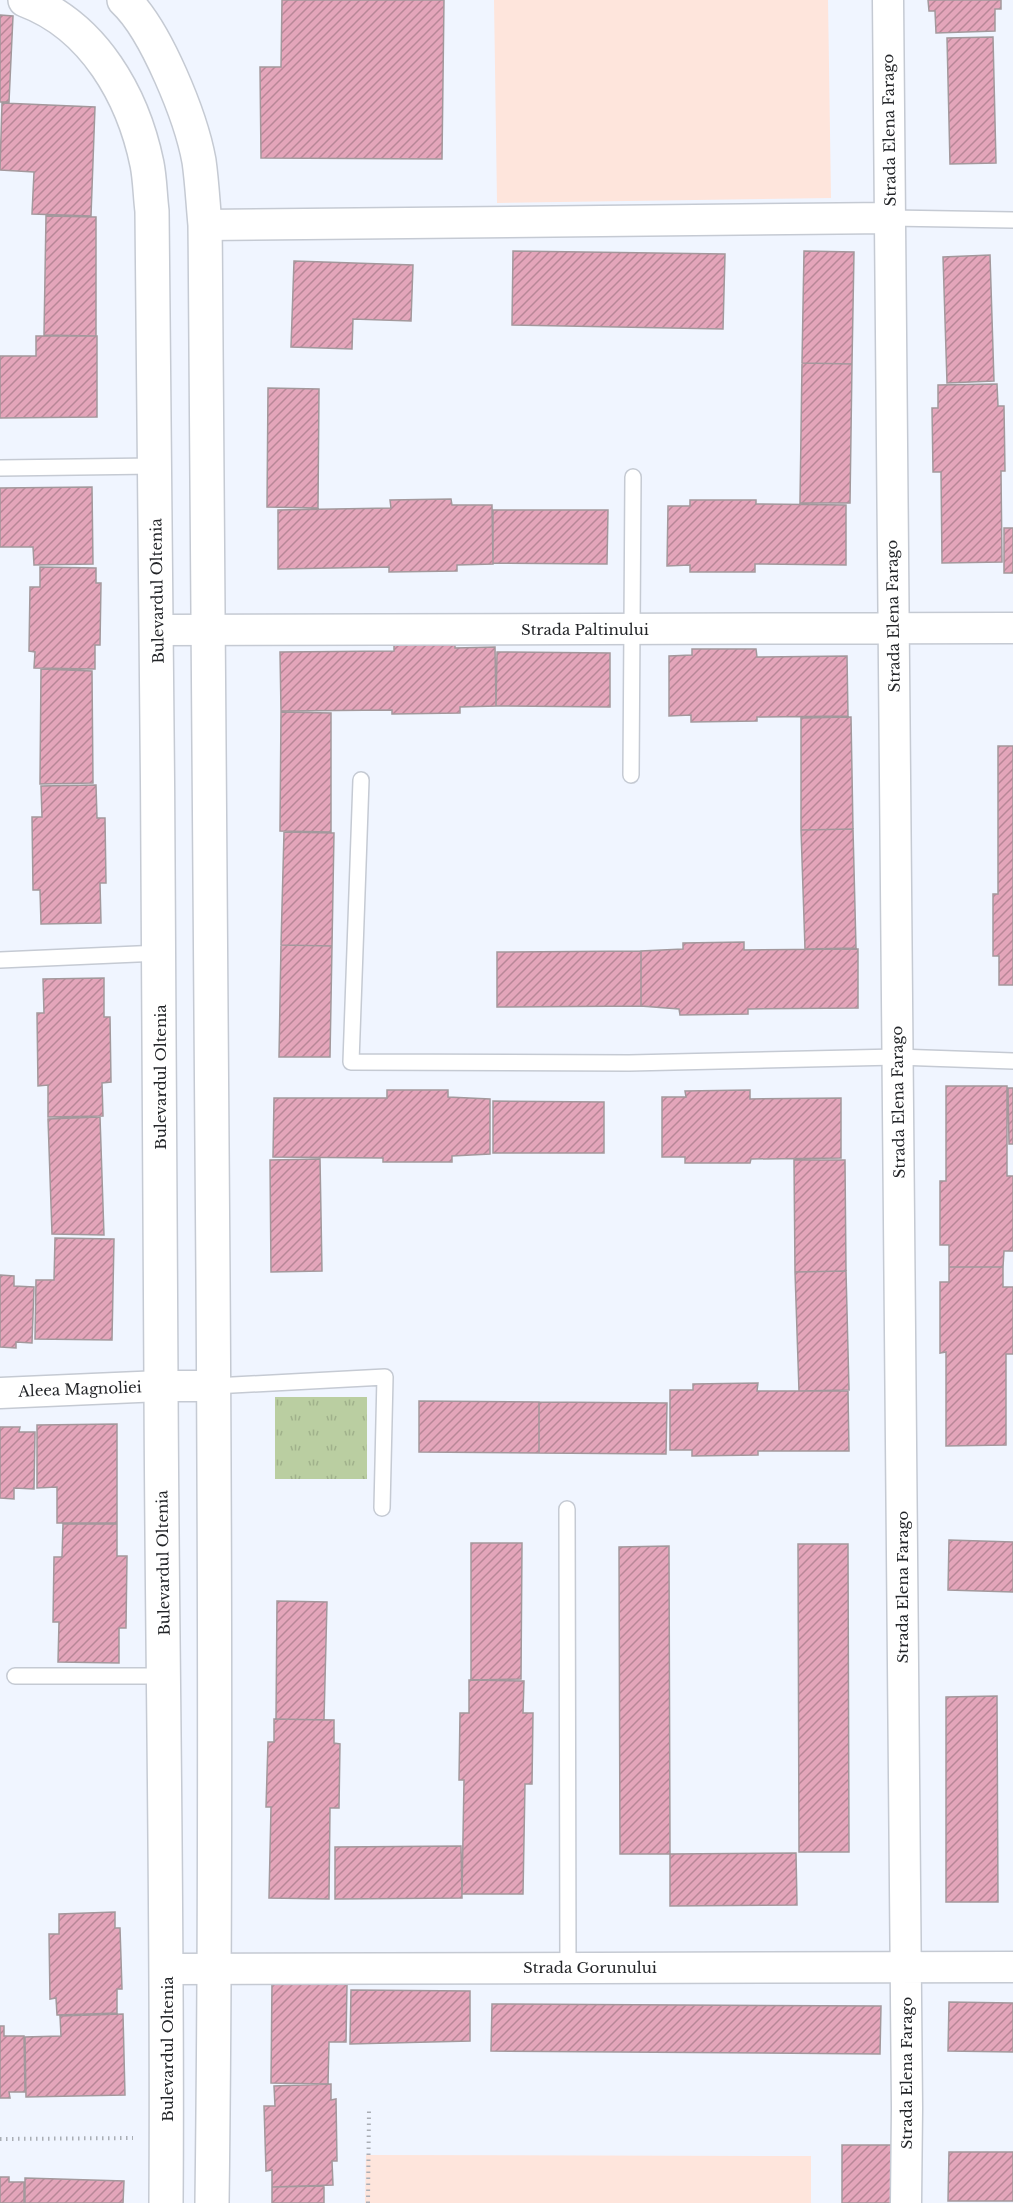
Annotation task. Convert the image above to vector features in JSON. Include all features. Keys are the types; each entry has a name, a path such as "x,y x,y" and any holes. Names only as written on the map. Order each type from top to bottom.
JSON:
{"street":[{"name":"Bulevardul Oltenia","path":"25,0 66,23 98,53 117,81 136,122 148,166 152,211 158,630 161,1386 167,1969 166,2203"},
{"path":"124,0 134,9 164,59 184,112 198,160 205,225 210,629 214,1386 215,1968 212,2203"},
{"name":"Strada Elena Farago","path":"888,0 906,1966 906,2203"},
{"path":"117,81 164,59"},
{"path":"205,225 890,218"},
{"name":"Strada Paltinului","path":"158,630 1013,627"},
{"name":"Aleea Magnoliei","path":"0,1392 214,1386"},
{"name":"Strada Gorunului","path":"167,1969 1013,1967"}],"lane":[{"path":"890,218 1013,220"},
{"path":"0,468 155,466"},
{"path":"631,775 633,477"},
{"path":"361,780 351,1062 629,1064 897,1057 1013,1061"},
{"path":"0,960 160,953"},
{"path":"214,1386 385,1377 382,1508"},
{"path":"567,1509 568,1967"},
{"path":"15,1676 165,1677"}],"path":[{"path":"368,2203 369,2110"},
{"path":"0,2139 166,2138"}],"shaded area":[{"path":"494,0 828,0 831,198 497,203"},
{"path":"366,2155 811,2156 811,2203 365,2203"}],"green space":[{"path":"275,1397 367,1397 367,1479 275,1479"}],"building":[{"path":"282,0 444,0 442,159 261,158 260,67 281,67"},
{"path":"928,0 1001,0 1001,9 995,9 995,31 936,33 935,11 929,11"},
{"path":"0,15 13,16 9,102 0,102"},
{"path":"993,37 996,163 950,164 947,38"},
{"path":"2,103 95,107 91,216 32,214 34,172 0,170"},
{"path":"46,216 96,217 96,336 44,335"},
{"path":"513,251 725,254 723,329 512,325"},
{"path":"804,251 854,252 852,364 802,363"},
{"path":"990,255 994,381 947,383 943,257"},
{"path":"294,261 413,265 411,321 353,319 352,349 291,347"},
{"path":"36,336 97,336 97,417 0,418 0,356 36,356"},
{"path":"802,363 852,364 850,503 800,503"},
{"path":"997,384 998,406 1004,406 1005,471 1001,471 1002,562 942,563 941,472 933,472 932,408 938,408 938,385"},
{"path":"268,388 319,389 318,508 267,507"},
{"path":"92,487 93,564 34,565 33,547 0,547 0,488"},
{"path":"451,499 452,505 492,505 493,564 457,565 457,571 389,572 389,567 278,569 278,510 391,508 390,500"},
{"path":"690,500 756,500 756,504 846,505 846,565 755,564 755,572 690,572 690,565 667,566 668,506 690,506"},
{"path":"493,510 608,510 607,564 493,563"},
{"path":"1004,528 1013,528 1013,573 1004,573"},
{"path":"40,567 96,568 96,583 101,583 100,645 95,645 95,669 34,668 35,652 29,651 30,587 40,587"},
{"path":"455,642 455,648 495,647 496,706 460,707 460,713 392,714 392,710 281,711 280,652 394,651 394,643"},
{"path":"692,649 756,649 757,657 847,656 848,716 757,717 757,721 691,722 691,715 669,716 669,656 692,655"},
{"path":"497,652 610,653 610,707 496,706"},
{"path":"41,669 92,671 93,783 40,784"},
{"path":"281,712 331,713 331,832 280,831"},
{"path":"851,717 853,829 801,830 801,718"},
{"path":"998,746 1013,746 1013,985 999,985 999,956 993,956 993,894 998,894"},
{"path":"96,785 97,818 105,818 106,883 100,883 101,923 41,924 40,890 33,890 32,817 42,817 41,786"},
{"path":"853,829 856,948 805,949 801,830"},
{"path":"284,832 334,833 332,946 281,945"},
{"path":"744,942 744,950 858,949 858,1008 748,1009 748,1014 680,1015 679,1009 641,1006 641,951 683,949 683,943"},
{"path":"281,945 332,946 330,1057 279,1057"},
{"path":"641,951 641,1006 497,1007 497,952"},
{"path":"104,978 104,1017 110,1017 111,1082 102,1083 103,1116 48,1117 48,1085 38,1086 37,1013 44,1013 43,979"},
{"path":"946,1086 1007,1086 1007,1176 1013,1176 1013,1251 1004,1251 1003,1267 949,1267 949,1245 940,1245 940,1181 946,1181"},
{"path":"1008,1088 1013,1088 1013,1144 1009,1144"},
{"path":"387,1090 448,1090 448,1097 490,1099 490,1154 452,1156 452,1162 383,1162 383,1158 273,1157 274,1098 387,1098"},
{"path":"750,1090 750,1099 841,1098 841,1158 751,1159 750,1163 685,1163 685,1157 662,1157 662,1097 686,1097 685,1091"},
{"path":"493,1101 604,1102 604,1153 493,1153"},
{"path":"100,1117 104,1235 52,1234 48,1119"},
{"path":"320,1159 322,1271 271,1272 270,1160"},
{"path":"794,1160 845,1160 846,1271 795,1272"},
{"path":"55,1238 114,1239 112,1340 35,1339 36,1280 54,1280"},
{"path":"949,1267 1003,1267 1003,1287 1013,1287 1013,1354 1006,1354 1006,1445 946,1446 946,1352 940,1353 940,1282 949,1282"},
{"path":"846,1271 849,1390 799,1391 795,1272"},
{"path":"0,1275 14,1276 14,1286 34,1287 32,1343 16,1342 16,1348 0,1347"},
{"path":"758,1383 757,1391 848,1391 849,1451 758,1451 758,1455 692,1456 692,1450 670,1450 670,1390 693,1390 693,1384"},
{"path":"419,1401 539,1402 539,1453 419,1452"},
{"path":"539,1402 667,1403 666,1454 539,1453"},
{"path":"117,1424 117,1523 57,1523 57,1487 37,1488 37,1425"},
{"path":"0,1427 20,1427 19,1432 35,1432 34,1489 14,1488 14,1499 0,1498"},
{"path":"63,1524 117,1524 117,1556 127,1556 126,1628 119,1628 119,1663 58,1662 59,1622 53,1622 54,1557 62,1557"},
{"path":"949,1540 1013,1542 1013,1592 948,1590"},
{"path":"471,1543 522,1543 521,1679 471,1680"},
{"path":"798,1544 848,1544 849,1852 799,1852"},
{"path":"669,1546 670,1854 620,1854 619,1547"},
{"path":"277,1601 327,1602 324,1720 276,1719"},
{"path":"469,1680 524,1681 523,1713 533,1713 532,1784 525,1784 523,1894 462,1894 464,1780 459,1780 460,1713 469,1713"},
{"path":"997,1696 998,1902 946,1902 946,1697"},
{"path":"274,1719 334,1720 334,1743 340,1744 339,1808 330,1808 329,1899 269,1898 271,1807 266,1807 268,1742 274,1742"},
{"path":"461,1846 462,1898 335,1899 335,1847"},
{"path":"796,1853 797,1905 670,1906 670,1854"},
{"path":"115,1912 115,1928 120,1928 122,1989 117,1989 117,2013 57,2015 56,1998 50,1999 49,1934 59,1934 59,1914"},
{"path":"272,1982 347,1984 346,2042 329,2042 328,2084 271,2083"},
{"path":"351,1990 470,1991 470,2041 350,2044"},
{"path":"949,2002 1013,2003 1013,2052 948,2051"},
{"path":"492,2004 881,2006 880,2054 491,2051"},
{"path":"123,2014 125,2095 26,2097 25,2037 61,2036 60,2016"},
{"path":"0,2026 4,2026 4,2036 24,2036 25,2092 9,2092 10,2098 0,2098"},
{"path":"331,2084 331,2100 336,2099 337,2161 332,2161 333,2185 272,2187 272,2170 266,2171 264,2106 275,2106 274,2086"},
{"path":"842,2145 894,2145 893,2203 842,2203"},
{"path":"949,2152 1013,2152 1013,2201 948,2201"},
{"path":"0,2177 9,2177 9,2182 24,2182 24,2203 0,2203"},
{"path":"25,2178 124,2181 123,2203 25,2203"},
{"path":"324,2186 324,2203 272,2203 272,2187"}]}
